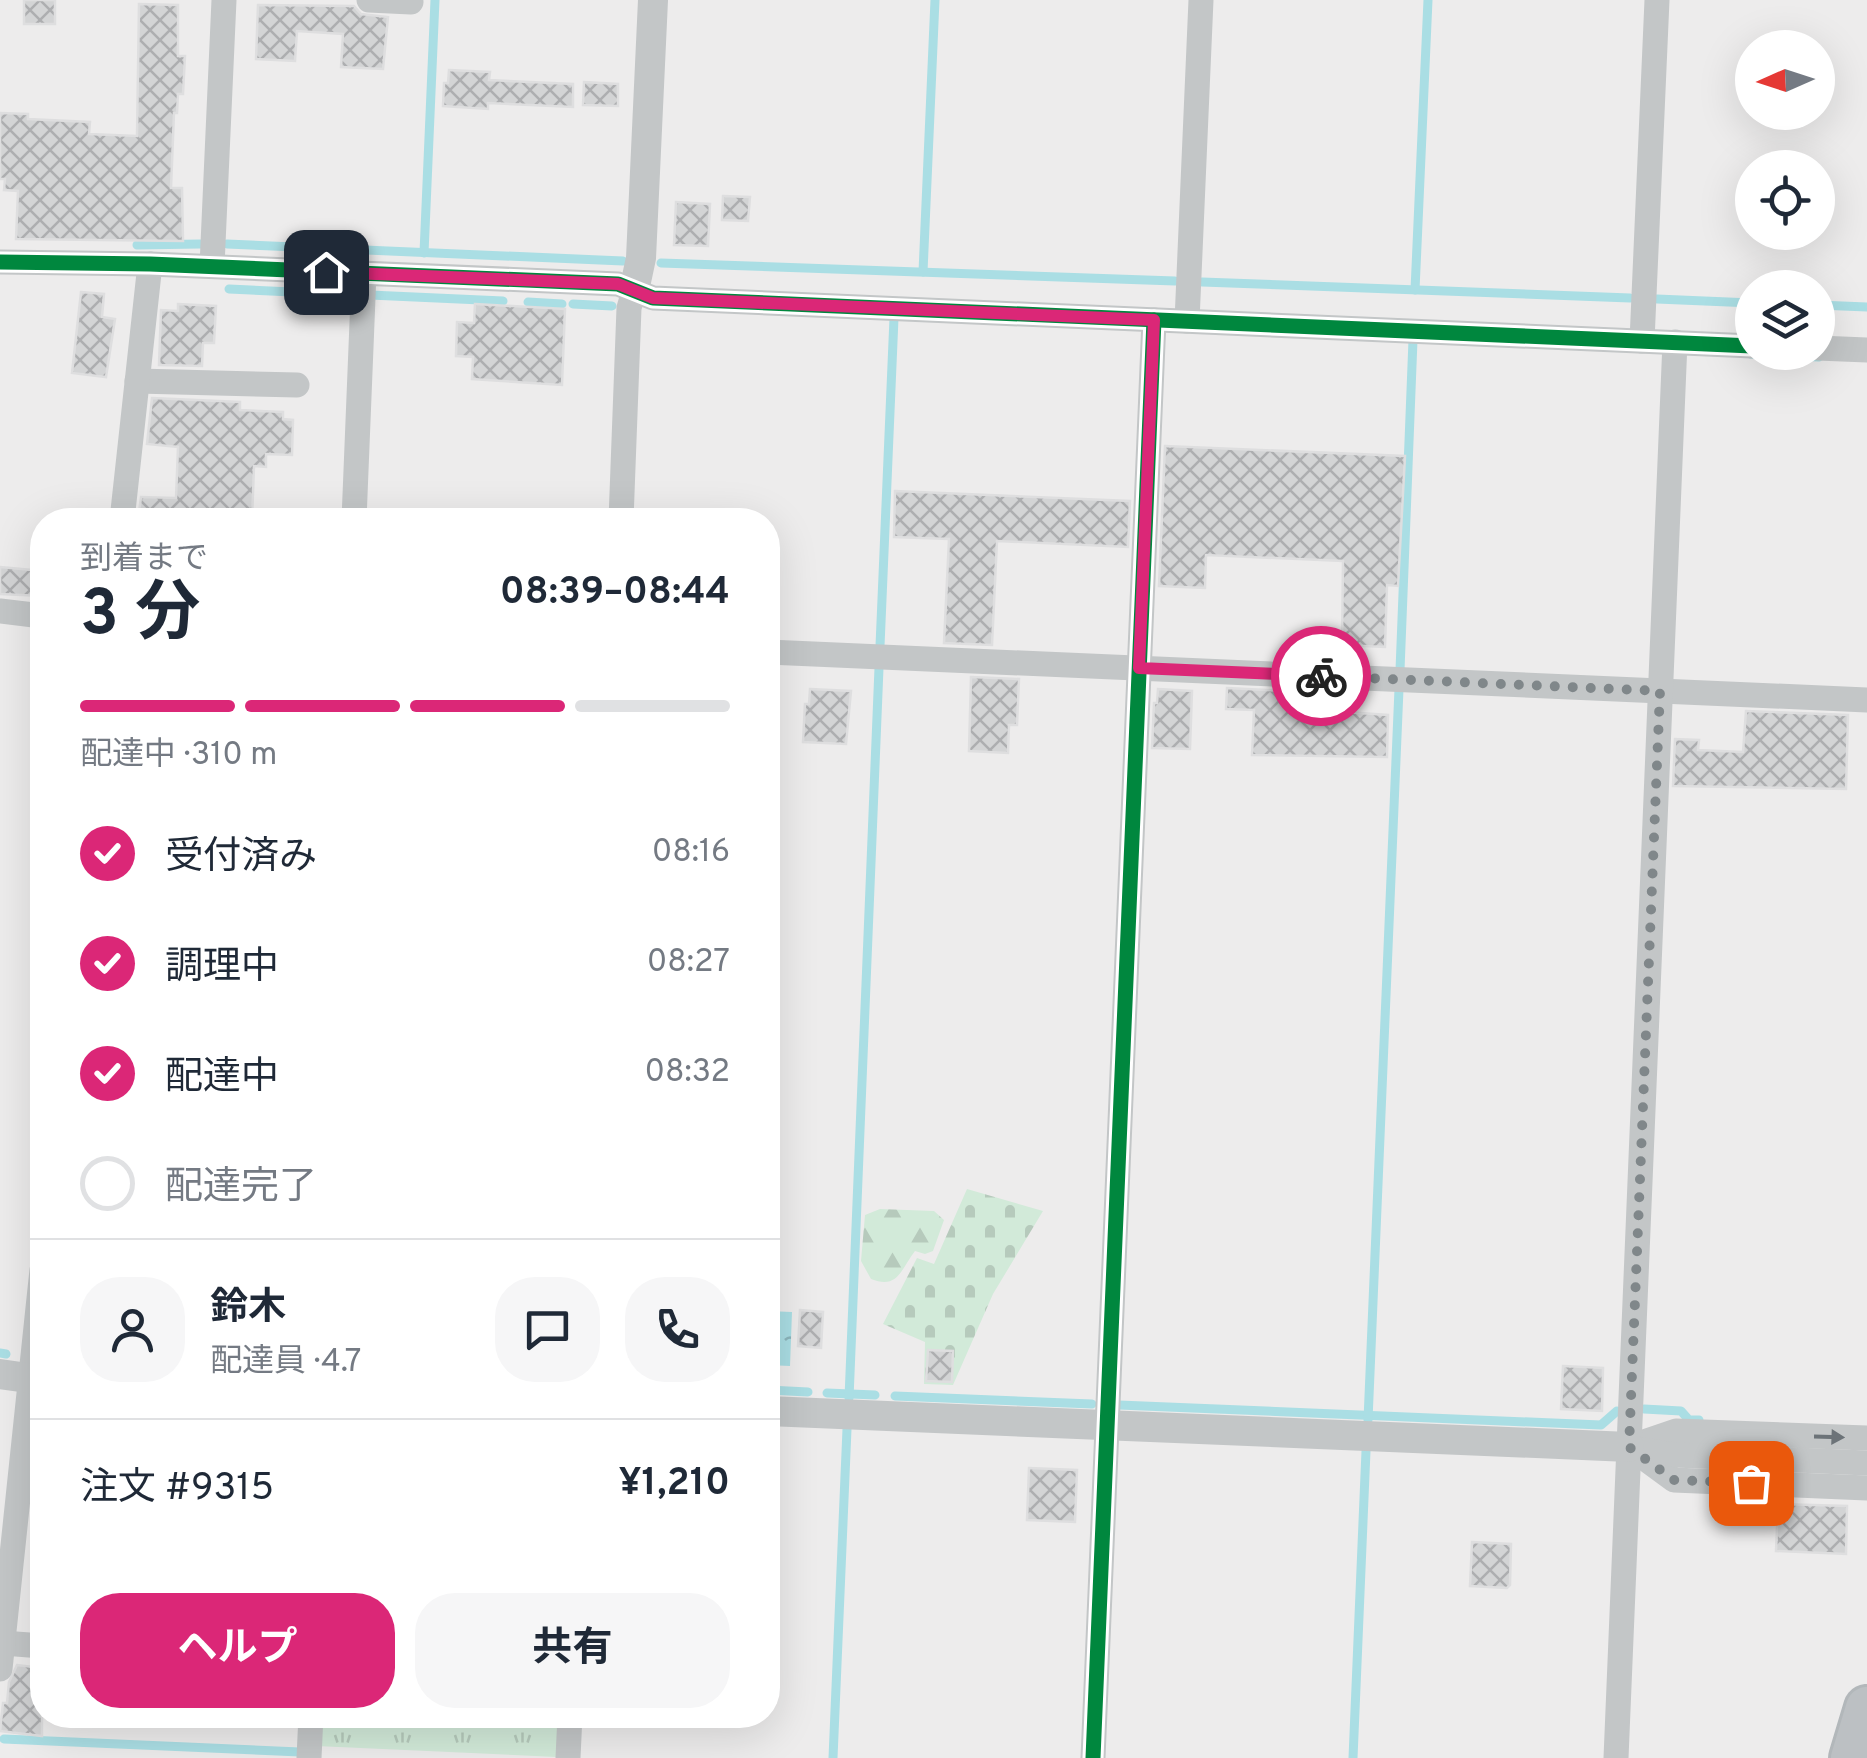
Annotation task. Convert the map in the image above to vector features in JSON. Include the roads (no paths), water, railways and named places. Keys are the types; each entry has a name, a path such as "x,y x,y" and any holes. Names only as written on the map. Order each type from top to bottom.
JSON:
{"highway":[{"path":"1852,1758 1867,1708"}],"street":[{"path":"212,266 224,0"},
{"path":"369,0 412,2"},
{"path":"621,508 629,308 642,258 653,0"},
{"path":"1187,321 1201,0"},
{"path":"1642,341 1656,0"},
{"path":"0,262 212,266 618,284 653,298 1735,345"},
{"path":"123,508 150,264"},
{"path":"354,508 364,273"},
{"path":"1093,1758 1154,320"},
{"path":"1616,1758 1675,342"},
{"path":"1835,349 1867,350"},
{"path":"137,381 298,386"},
{"path":"0,611 30,615"},
{"path":"780,653 1867,700"},
{"path":"0,1374 30,1379"},
{"path":"780,1411 1629,1447 1675,1455 1867,1463"},
{"path":"1629,1447 1676,1431 1867,1438"},
{"path":"0,1669 30,1434"},
{"path":"1629,1447 1674,1480 1867,1488"},
{"path":"3,1643 30,1645"},
{"path":"309,1758 310,1728"},
{"path":"568,1758 569,1728"}],"water":[{"path":"780,1312 792,1312 790,1366 780,1366"}],"waterway":[{"path":"424,253 435,0"},
{"path":"923,272 935,0"},
{"path":"1415,290 1428,0"},
{"path":"137,245 200,244"},
{"path":"227,244 623,261"},
{"path":"661,263 1175,281"},
{"path":"1202,282 1630,298"},
{"path":"229,289 357,295"},
{"path":"370,295 503,301"},
{"path":"1657,299 1735,302"},
{"path":"528,302 562,304"},
{"path":"573,304 612,306"},
{"path":"1835,306 1867,307"},
{"path":"880,646 894,318"},
{"path":"1400,670 1413,340"},
{"path":"849,1398 879,668"},
{"path":"1368,1420 1399,689"},
{"path":"0,1353 6,1354"},
{"path":"780,1391 808,1392"},
{"path":"827,1393 875,1395"},
{"path":"895,1396 1092,1404"},
{"path":"1119,1405 1601,1425 1617,1411"},
{"path":"1644,1409 1681,1411 1689,1420 1699,1420"},
{"path":"833,1758 847,1429"},
{"path":"1353,1758 1366,1451"},
{"path":"4,1739 300,1752"}]}
